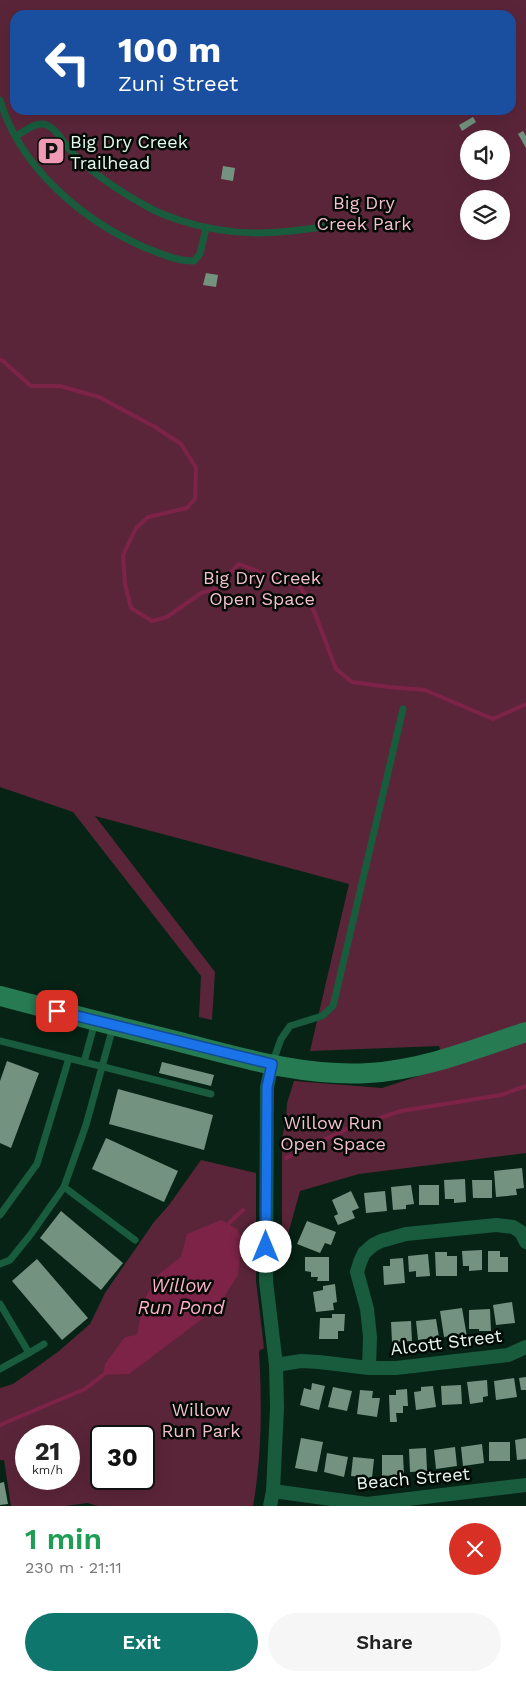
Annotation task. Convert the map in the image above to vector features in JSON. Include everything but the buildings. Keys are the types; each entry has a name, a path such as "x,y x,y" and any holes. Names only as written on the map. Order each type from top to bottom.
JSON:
{"main road":[{"path":"0,996 104,1024 272,1064 322,1073 396,1071 454,1056 526,1032"}],"street":[{"path":"270,1506 273,1491 277,1408 276,1365 266,1281 267,1087 272,1064"},
{"name":"Alcott Street","path":"369,1368 367,1309 358,1272 364,1252 382,1241 406,1234 496,1225 513,1227 521,1232 526,1242"},
{"name":"Alcott Street","path":"276,1365 301,1361 369,1368 396,1368 508,1355 526,1347"},
{"name":"Beach Street","path":"273,1491 367,1504 526,1485"}],"lane":[{"path":"0,100 9,124 24,150 44,176 62,194 102,224 136,243 183,261 194,261 200,254 206,228"},
{"path":"16,136 33,126 42,124 50,126 71,151 115,187 166,216 206,228 252,234 355,222"},
{"path":"272,1064 281,1039 290,1026 322,1016 332,1006 403,708"},
{"path":"84,1062 104,1024"},
{"path":"0,1264 10,1260 64,1187 86,1125 102,1067 104,1024"},
{"path":"0,1041 211,1094"},
{"path":"0,1214 37,1164 69,1058"},
{"path":"64,1187 136,1240"},
{"path":"0,1304 29,1353"},
{"path":"0,1370 44,1344"}],"green space":[{"name":"Big Dry Creek Open Space","path":"0,0 526,0 526,1022 441,1052 439,1046 310,1051 349,884 95,816 215,972 212,1020 199,1017 201,976 73,812 0,787"},
{"name":"Willow Run Open Space","path":"526,1041 526,1153 359,1174 300,1191 282,1256 282,1138 287,1103 294,1081 382,1088"},
{"name":"Willow Run Park","path":"201,1160 256,1173 256,1281 264,1348 259,1351 260,1429 258,1468 253,1506 98,1506 87,1503 66,1506 11,1506 4,1460 0,1460 0,1388 13,1384 30,1372 59,1351 90,1324 105,1293 154,1222 169,1205"}],"water":[{"name":"Willow Run Pond","path":"221,1220 237,1229 242,1238 238,1275 221,1302 212,1302 202,1319 129,1374 103,1375 105,1364 125,1337 137,1335 143,1302 159,1274 181,1257 187,1234"}],"waterway":[{"path":"0,360 31,386 60,386 99,397 155,427 181,444 196,468 195,499 187,508 148,517 136,528 123,555 125,584 131,608 152,621 167,617 201,593 215,589 239,564 301,588 314,611 336,669 352,682 425,690 493,719 526,704"},
{"path":"286,1158 347,1129 401,1111 501,1095 526,1086"},
{"path":"229,1223 243,1210"},
{"path":"0,1425 85,1389 103,1375"}],"place":[{"name":"Big Dry Creek Trailhead","path":"51,151"}],"route":[{"path":"57,1011 95,1022 272,1064 267,1087 266,1247"}],"park label":[{"name":"Big Dry Creek Park","path":"364,212"}]}
